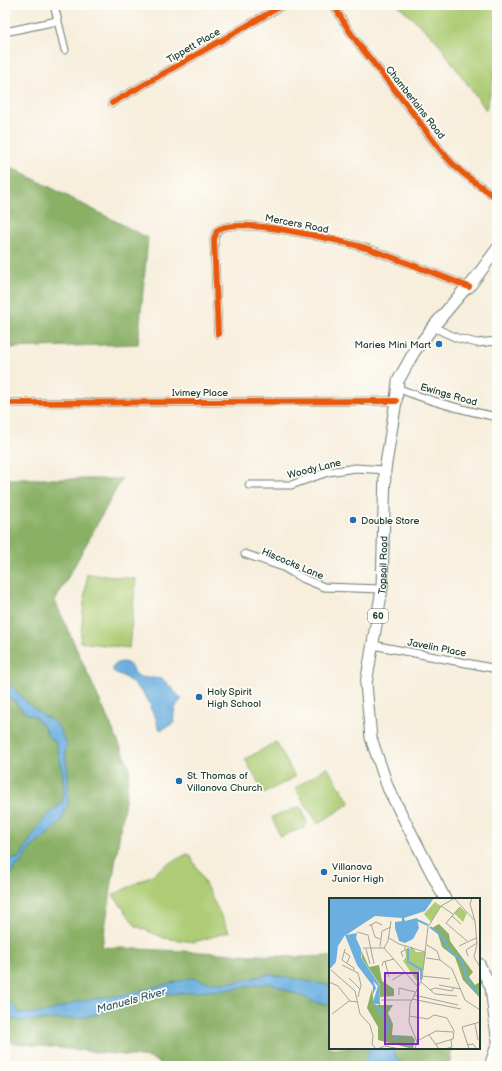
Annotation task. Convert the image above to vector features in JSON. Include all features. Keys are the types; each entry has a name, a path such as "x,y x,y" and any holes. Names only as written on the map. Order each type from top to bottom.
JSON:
{"main road":[{"name":"Topsail Road","path":"445,898 388,788 371,738 366,684 382,589 385,470 398,381 414,352 433,327 468,287 497,249"},
{"path":"480,966 491,987 497,1037"},
{"path":"490,1066 497,1045"}],"street":[{"path":"54,5 65,50"},
{"name":"Tippett Place","path":"112,103 283,5"},
{"name":"Chamberlains Road","path":"334,5 343,24 438,147 458,169 497,198"},
{"path":"5,32 57,20"},
{"name":"Mercers Road","path":"218,334 214,239 217,231 223,227 258,226 285,230 367,249 413,265 468,287"},
{"path":"433,327 457,338 477,343 497,341"},
{"name":"Ewings Road","path":"397,388 471,412 497,417"},
{"name":"Ivimey Place","path":"5,403 396,401"},
{"name":"Woody Lane","path":"249,485 292,486 328,472 356,468 385,470"},
{"name":"Hiscocks Lane","path":"245,554 282,567 302,578 324,587 382,589"},
{"name":"Javelin Place","path":"373,645 497,669"}],"green space":[{"path":"398,5 497,5 497,63 486,110 435,39"},
{"path":"5,161 13,168 148,238 138,344 5,348"},
{"path":"5,479 122,479 55,601 130,768 102,947 297,957 329,956 329,1049 452,1049 449,1066 166,1066 150,1058 5,1042"},
{"path":"87,574 136,579 129,648 80,642"},
{"path":"276,742 295,777 264,793 245,759"},
{"path":"327,767 350,803 318,824 295,788"},
{"path":"299,807 302,809 307,822 305,827 280,837 272,817"},
{"path":"187,854 190,855 195,864 229,932 194,942 164,938 136,926 113,895 152,875 166,865"}],"water":[{"path":"123,662 129,664 134,672 139,676 163,680 182,699 177,704 175,710 174,723 161,730 158,727 156,718 150,708 151,705 144,695 130,681 114,672 112,668 117,663"},
{"path":"5,681 39,713 56,724 67,743 65,751 68,776 68,805 62,820 30,849 21,863 14,868 5,894 5,864 7,859 20,858 44,819 62,802 64,794 62,768 56,743 48,736 44,727 35,717 25,713 14,701 5,695"},
{"name":"Manuels River","path":"268,974 327,985 329,986 329,1004 317,1003 270,983 227,990 165,994 98,1014 79,1018 21,1021 8,1018 5,1013 5,996 20,1013 44,1013 79,1001 128,994 191,978 213,983 238,982"},
{"path":"366,1049 393,1049 402,1066 360,1066 370,1054"}],"cycle path":[{"path":"112,103 283,5"},
{"path":"334,5 359,44 443,154 462,173 497,198"},
{"path":"218,334 214,239 217,231 227,227 266,227 338,241 369,249 469,287"},
{"path":"5,403 396,401"}],"place":[{"name":"Maries Mini Mart","path":"439,344"},
{"name":"Double Store","path":"353,520"},
{"name":"Holy Spirit High School","path":"199,697"},
{"name":"St. Thomas of Villanova Church","path":"179,781"},
{"name":"Villanova Junior High","path":"324,872"}]}
